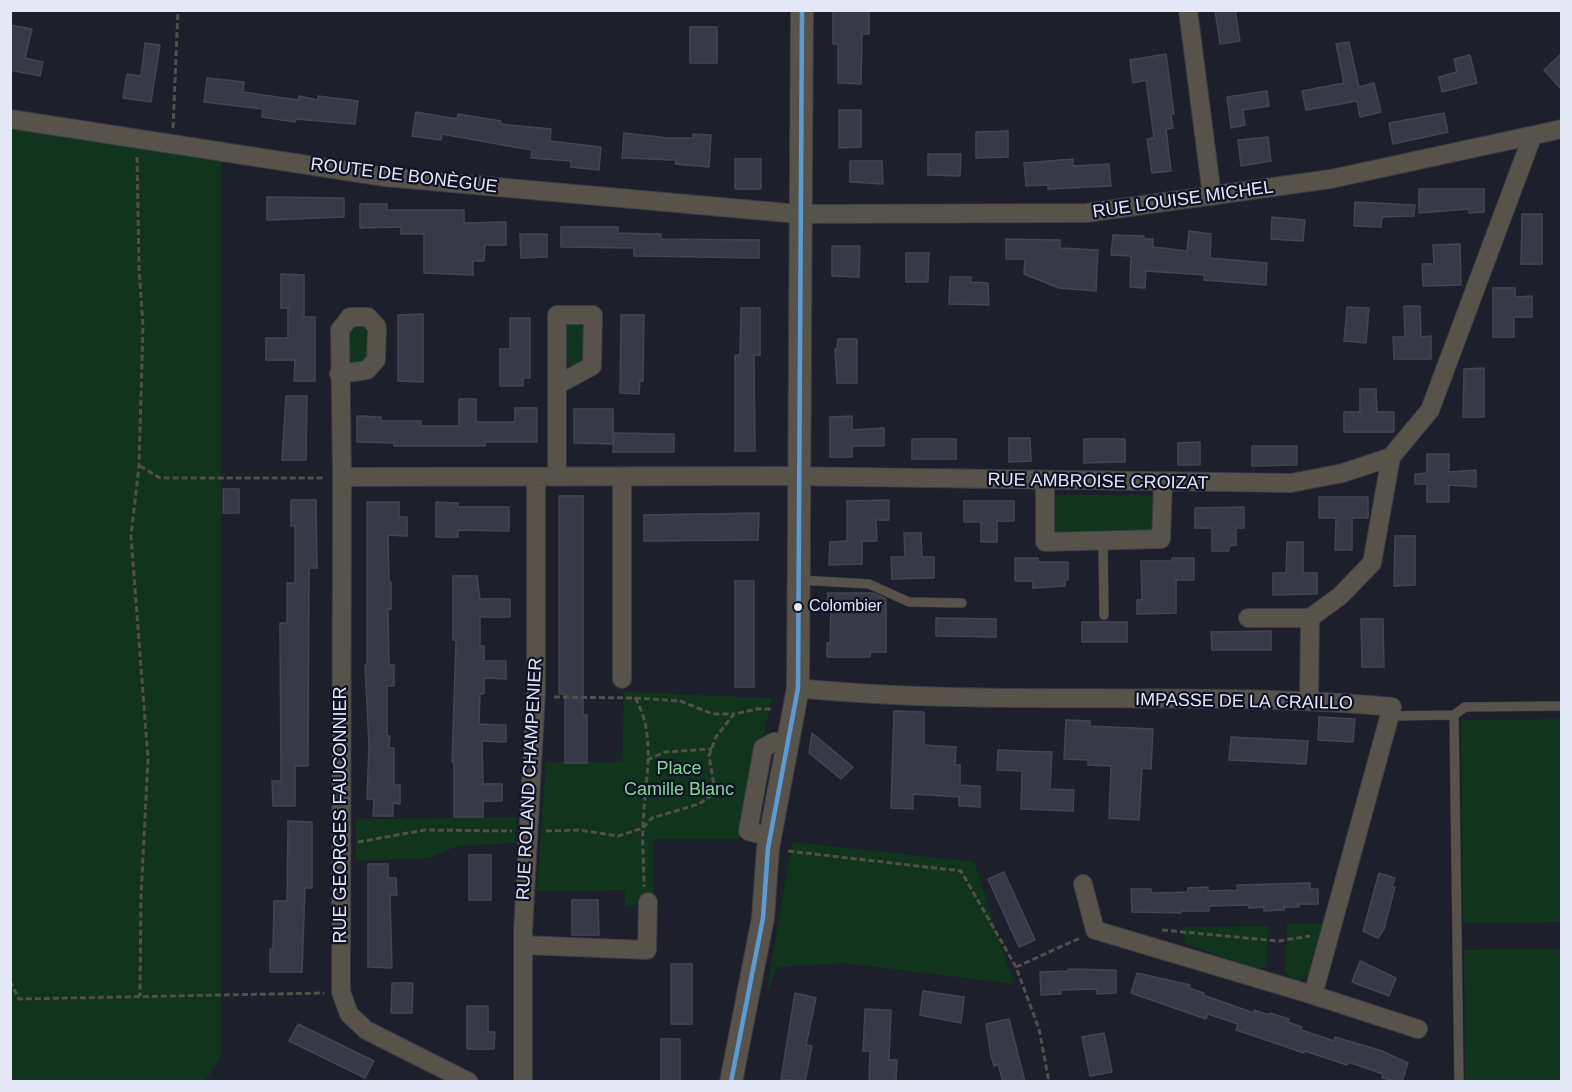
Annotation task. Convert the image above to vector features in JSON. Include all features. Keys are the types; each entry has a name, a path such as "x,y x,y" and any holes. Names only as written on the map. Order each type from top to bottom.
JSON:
{"street":[{"path":"731,1082 763,918 769,842 798,688 802,10"},
{"path":"1188,10 1212,196"},
{"name":"ROUTE DE BONÈGUE","path":"10,119 385,177 800,214"},
{"name":"RUE LOUISE MICHEL","path":"800,214 1086,213 1331,180 1562,129"},
{"path":"1248,618 1310,618 1340,596 1372,563 1391,457 1430,410 1532,137"},
{"name":"RUE GEORGES FAUCONNIER","path":"339,374 342,477 341,992 349,1014 366,1030 468,1082"},
{"path":"556,477 557,385"},
{"name":"RUE AMBROISE CROIZAT","path":"801,477 1045,482 1291,483 1343,473 1391,457"},
{"path":"342,477 801,477"},
{"name":"RUE ROLAND CHAMPENIER","path":"523,1082 523,945 536,692 536,477"},
{"path":"622,477 622,679"},
{"path":"1045,482 1045,542 1161,539 1163,483"},
{"path":"1309,699 1310,618"},
{"name":"IMPASSE DE LA CRAILLO","path":"798,688 885,695 1014,699 1309,699 1392,707 1389,716"},
{"path":"1313,995 1389,716"},
{"path":"1083,884 1095,930 1418,1029"},
{"path":"523,945 647,950 648,902"}],"lane":[{"path":"1103,541 1104,615"},
{"path":"800,580 869,584 909,602 962,603"},
{"path":"1389,716 1454,715 1465,707 1562,706"},
{"path":"1454,715 1459,1082"}],"path":[{"path":"172,144 178,10"},
{"path":"137,139 139,267 143,326 139,466 131,536 148,759 141,897 140,996"},
{"path":"139,466 160,478 342,477"},
{"path":"536,692 545,693 550,697 681,701 713,714 772,709"},
{"path":"635,698 643,711 648,729 643,828 645,896 648,902"},
{"path":"340,835 361,843 425,830 579,830 618,836 643,828 652,818 699,804 711,796 714,786 709,756 716,737 734,714"},
{"path":"647,760 665,752 712,749"},
{"path":"769,842 961,871 1016,967 1039,1029 1049,1082"},
{"path":"1142,945 1143,929 1209,933 1278,941 1300,939 1331,930"},
{"path":"1016,967 1053,952 1095,930"},
{"path":"10,981 19,999 341,992"}],"green space":[{"path":"10,121 221,155 221,1056 205,1081 11,1081"},
{"path":"571,324 579,324 583,327 584,359 571,367 563,361 564,328"},
{"path":"352,326 368,327 370,358 356,365 349,359 348,333"},
{"path":"1050,495 1155,495 1155,534 1051,537"},
{"name":"Place Camille Blanc","path":"624,692 772,698 739,839 653,839 653,892 640,904 625,907 625,890 537,891 546,762 622,762"},
{"path":"1561,719 1561,922 1463,923 1461,720"},
{"path":"517,817 515,843 458,846 429,858 356,861 356,819"},
{"path":"792,842 974,862 1014,984 844,963 778,967 766,994"},
{"path":"1287,924 1327,924 1315,973 1301,979 1289,977 1285,971"},
{"path":"1269,926 1266,967 1257,969 1185,944 1183,927"},
{"path":"1561,949 1561,1081 1465,1081 1464,950"}],"building":[{"path":"833,10 869,10 869,34 862,34 861,84 838,83 838,44 833,44"},
{"path":"1215,10 1235,10 1240,41 1220,44"},
{"path":"10,25 32,29 25,58 43,62 40,76 10,70"},
{"path":"690,27 717,27 717,63 690,63"},
{"path":"1349,42 1359,87 1374,83 1381,112 1360,117 1357,101 1306,110 1302,91 1344,83 1336,44"},
{"path":"145,43 160,45 151,102 123,98 127,74 141,76"},
{"path":"1562,53 1562,90 1544,70"},
{"path":"1166,54 1174,114 1171,114 1173,128 1166,129 1171,171 1152,173 1147,139 1154,138 1146,80 1133,83 1130,60"},
{"path":"1470,55 1477,83 1442,92 1439,77 1457,72 1454,59"},
{"path":"207,78 244,82 243,92 298,100 299,96 318,100 318,96 358,101 355,124 296,119 295,122 262,117 263,109 204,102"},
{"path":"1267,91 1269,106 1243,110 1245,125 1231,128 1227,97"},
{"path":"839,110 861,110 861,147 839,148"},
{"path":"416,112 457,119 458,114 501,121 500,124 551,129 550,141 601,147 599,170 571,167 571,161 531,158 532,150 442,134 441,140 412,136"},
{"path":"1444,113 1448,132 1393,144 1389,123"},
{"path":"1008,131 1008,157 976,158 976,132"},
{"path":"624,133 668,138 693,138 693,134 711,135 709,167 675,164 676,160 622,158"},
{"path":"1268,137 1271,161 1241,166 1238,140"},
{"path":"928,154 961,154 960,176 928,175"},
{"path":"735,159 761,159 761,189 735,189"},
{"path":"1073,159 1073,166 1109,164 1111,186 1048,189 1048,185 1026,186 1024,163"},
{"path":"850,161 882,161 883,184 850,182"},
{"path":"1419,189 1484,189 1484,212 1469,213 1469,209 1419,213"},
{"path":"267,197 344,198 344,217 267,220"},
{"path":"1355,202 1415,205 1414,216 1382,217 1381,227 1354,226"},
{"path":"360,204 387,204 387,210 464,210 464,223 506,222 506,245 485,245 484,261 473,261 473,275 424,273 424,234 401,234 401,227 360,228"},
{"path":"1522,214 1542,214 1542,264 1521,264"},
{"path":"1272,217 1305,220 1303,241 1271,239"},
{"path":"561,227 618,227 618,233 661,234 661,239 759,240 759,258 634,256 634,248 561,247"},
{"path":"1189,231 1211,234 1210,258 1267,263 1266,285 1204,280 1205,275 1146,271 1145,288 1130,287 1131,256 1111,255 1113,235 1144,236 1144,239 1153,239 1153,247 1187,251"},
{"path":"520,234 547,234 547,257 521,258"},
{"path":"1006,239 1060,240 1060,248 1098,250 1096,291 1059,288 1024,274 1025,259 1006,259"},
{"path":"1460,244 1461,285 1423,286 1422,264 1434,264 1433,245"},
{"path":"832,246 860,246 859,277 832,276"},
{"path":"906,253 929,253 928,282 906,282"},
{"path":"281,274 304,275 304,317 315,317 315,381 294,381 295,360 266,360 266,338 288,338 288,308 281,308"},
{"path":"950,277 971,277 971,282 988,283 989,305 949,304"},
{"path":"1493,288 1515,288 1515,297 1532,296 1532,317 1514,317 1514,337 1493,337"},
{"path":"1404,306 1420,306 1421,337 1431,336 1431,359 1394,359 1393,337 1405,337"},
{"path":"1347,307 1369,308 1366,343 1344,341"},
{"path":"741,308 760,308 760,355 754,355 755,451 735,451 735,355 740,355"},
{"path":"423,314 423,382 398,381 398,315"},
{"path":"621,315 644,315 643,381 640,381 639,394 620,393"},
{"path":"510,318 530,318 530,378 523,378 523,386 500,386 500,349 510,349"},
{"path":"838,339 857,339 857,383 837,383 835,349 837,349"},
{"path":"1484,368 1484,417 1463,417 1464,369"},
{"path":"1360,389 1376,389 1377,412 1394,412 1394,432 1344,432 1344,412 1360,412"},
{"path":"286,396 307,396 306,460 282,460"},
{"path":"459,399 476,399 476,422 515,422 515,408 537,408 537,442 485,442 485,446 394,446 394,443 357,442 357,416 381,417 381,421 421,421 421,426 459,426"},
{"path":"574,409 613,409 613,444 574,443"},
{"path":"852,416 852,430 884,428 884,446 852,446 852,457 830,457 830,417"},
{"path":"614,433 674,434 674,452 613,452"},
{"path":"1009,438 1030,438 1031,461 1009,462"},
{"path":"912,439 956,439 956,459 912,459"},
{"path":"1084,439 1125,439 1125,462 1084,463"},
{"path":"1200,442 1200,465 1178,465 1178,443"},
{"path":"1252,446 1297,446 1297,465 1252,466"},
{"path":"1427,454 1449,454 1449,472 1476,470 1476,487 1449,485 1449,502 1427,502 1427,484 1415,484 1415,474 1427,473"},
{"path":"223,489 239,489 239,513 223,513"},
{"path":"559,496 583,496 583,715 587,715 587,763 565,763 565,694 559,694"},
{"path":"1319,497 1368,497 1368,518 1352,518 1352,550 1335,550 1336,518 1319,518"},
{"path":"291,500 316,500 317,568 309,568 308,766 295,766 295,806 273,806 272,781 281,781 280,623 287,623 287,583 295,583 295,526 291,526"},
{"path":"889,500 889,520 876,520 877,541 862,541 862,564 829,565 830,542 847,541 847,501"},
{"path":"964,501 1014,501 1014,521 997,521 997,542 981,542 981,522 964,522"},
{"path":"367,502 399,502 399,517 407,517 407,536 388,535 389,582 391,582 391,609 388,609 389,665 394,665 394,686 387,686 387,736 390,736 389,748 394,748 394,785 400,785 400,804 393,803 393,816 373,816 374,799 367,799 369,745 365,665 367,665"},
{"path":"436,502 458,503 458,507 509,507 509,531 458,530 458,537 436,537"},
{"path":"1244,507 1244,528 1236,528 1236,545 1229,546 1229,551 1212,551 1212,528 1195,528 1195,508"},
{"path":"759,513 758,540 644,541 644,515"},
{"path":"904,533 921,533 922,557 934,557 934,578 892,579 891,557 905,557"},
{"path":"1395,536 1415,536 1415,585 1394,586"},
{"path":"1287,542 1303,542 1303,573 1317,573 1317,594 1273,595 1273,573 1286,573"},
{"path":"1015,558 1038,558 1038,562 1068,562 1068,580 1065,580 1065,586 1033,588 1033,581 1015,581"},
{"path":"1172,558 1194,558 1194,580 1176,580 1176,613 1137,614 1137,600 1142,600 1141,561 1172,561"},
{"path":"453,576 477,576 480,599 510,599 510,617 480,617 480,646 484,646 484,661 506,661 506,679 484,678 484,694 480,694 479,724 506,725 506,742 482,741 483,784 502,784 502,801 483,801 483,817 454,817 454,762 452,762 456,640 453,640"},
{"path":"735,581 754,581 754,687 735,687"},
{"path":"828,593 873,593 886,599 886,652 870,652 870,657 827,657 827,643 830,643 831,607 827,607"},
{"path":"936,618 996,619 996,637 936,636"},
{"path":"1361,619 1383,619 1384,667 1362,667"},
{"path":"1082,622 1127,622 1127,642 1082,642"},
{"path":"1271,631 1271,650 1212,650 1211,632"},
{"path":"894,711 924,712 924,745 956,747 955,765 960,765 960,785 980,786 980,807 959,806 959,797 913,794 913,809 891,808"},
{"path":"1319,717 1355,719 1353,742 1318,740"},
{"path":"1066,720 1090,721 1090,726 1153,729 1151,769 1142,768 1139,820 1109,818 1111,766 1088,765 1088,760 1064,759"},
{"path":"812,733 853,767 841,779 809,753"},
{"path":"1231,737 1308,741 1306,764 1229,760"},
{"path":"998,750 1052,752 1050,789 1074,790 1073,811 1021,809 1022,771 997,770"},
{"path":"288,821 312,822 312,888 305,888 302,972 270,972 274,901 287,901"},
{"path":"469,855 491,855 491,900 469,900"},
{"path":"368,864 388,864 388,878 396,878 397,895 390,895 392,968 368,967"},
{"path":"1004,872 1035,940 1019,947 988,879"},
{"path":"1379,873 1395,878 1392,887 1395,887 1384,929 1378,938 1363,931"},
{"path":"1310,883 1310,889 1318,889 1318,904 1299,904 1299,907 1284,907 1284,910 1264,911 1264,907 1249,908 1249,905 1209,906 1209,911 1181,911 1181,913 1132,912 1131,889 1151,889 1151,893 1188,892 1188,888 1208,887 1208,891 1238,890 1237,885"},
{"path":"572,900 598,900 599,935 572,935"},
{"path":"1360,961 1396,978 1389,996 1352,982"},
{"path":"671,964 692,964 692,1024 671,1024"},
{"path":"1068,969 1116,970 1116,993 1097,994 1097,989 1060,990 1061,994 1041,995 1040,972 1068,971"},
{"path":"1137,973 1190,985 1189,988 1204,993 1203,995 1254,1013 1254,1010 1289,1019 1288,1022 1302,1027 1301,1030 1334,1041 1335,1037 1382,1051 1408,1063 1402,1082 1382,1078 1383,1074 1348,1062 1347,1065 1305,1051 1304,1053 1236,1030 1238,1024 1208,1014 1206,1019 1131,993"},
{"path":"392,983 413,983 412,1013 391,1013"},
{"path":"923,991 964,997 961,1023 920,1015"},
{"path":"795,993 816,998 806,1045 812,1046 805,1082 781,1079"},
{"path":"467,1006 488,1006 488,1032 495,1032 494,1049 467,1049"},
{"path":"865,1009 891,1010 889,1060 897,1060 896,1082 869,1082 870,1051 863,1051"},
{"path":"1009,1019 1025,1082 1003,1082 998,1064 994,1066 991,1056 986,1024"},
{"path":"298,1024 374,1061 365,1078 289,1041"},
{"path":"1104,1033 1112,1072 1090,1076 1082,1037"},
{"path":"661,1039 680,1039 680,1082 661,1082"}],"transit line":[{"path":"731,1082 763,918 768,848 798,688 802,10"}],"place":[{"name":"Colombier","path":"798,607"}]}
